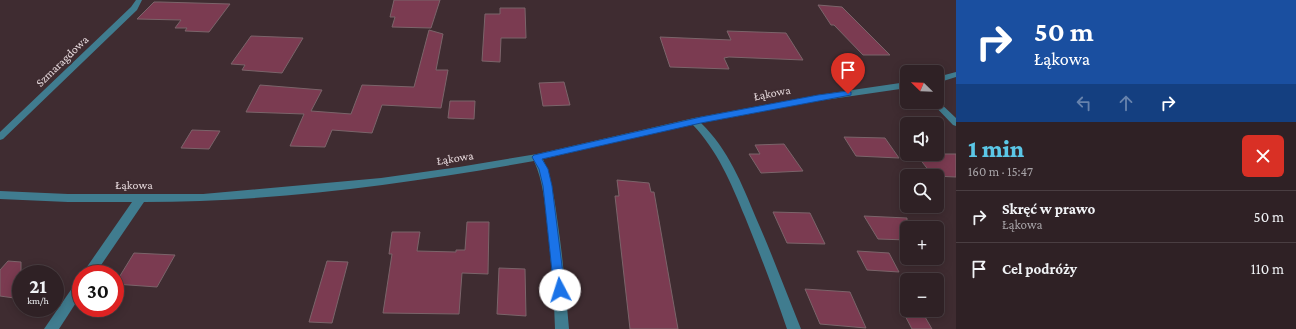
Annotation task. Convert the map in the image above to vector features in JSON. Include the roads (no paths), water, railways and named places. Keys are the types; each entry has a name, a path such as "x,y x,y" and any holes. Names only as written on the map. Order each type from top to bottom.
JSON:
{"street":[{"name":"Szmaragdowa","path":"0,137 134,8 139,0"},
{"path":"944,78 956,74"},
{"name":"Łąkowa","path":"0,195 68,198 203,198 282,192 459,171 537,157 694,121 818,98 900,87"},
{"path":"942,109 956,123"},
{"path":"694,121 706,132 735,178 768,257 794,329"},
{"path":"537,157 543,169 547,186 559,277 562,329"},
{"path":"94,265 140,199"},
{"path":"51,329 72,298"}]}
